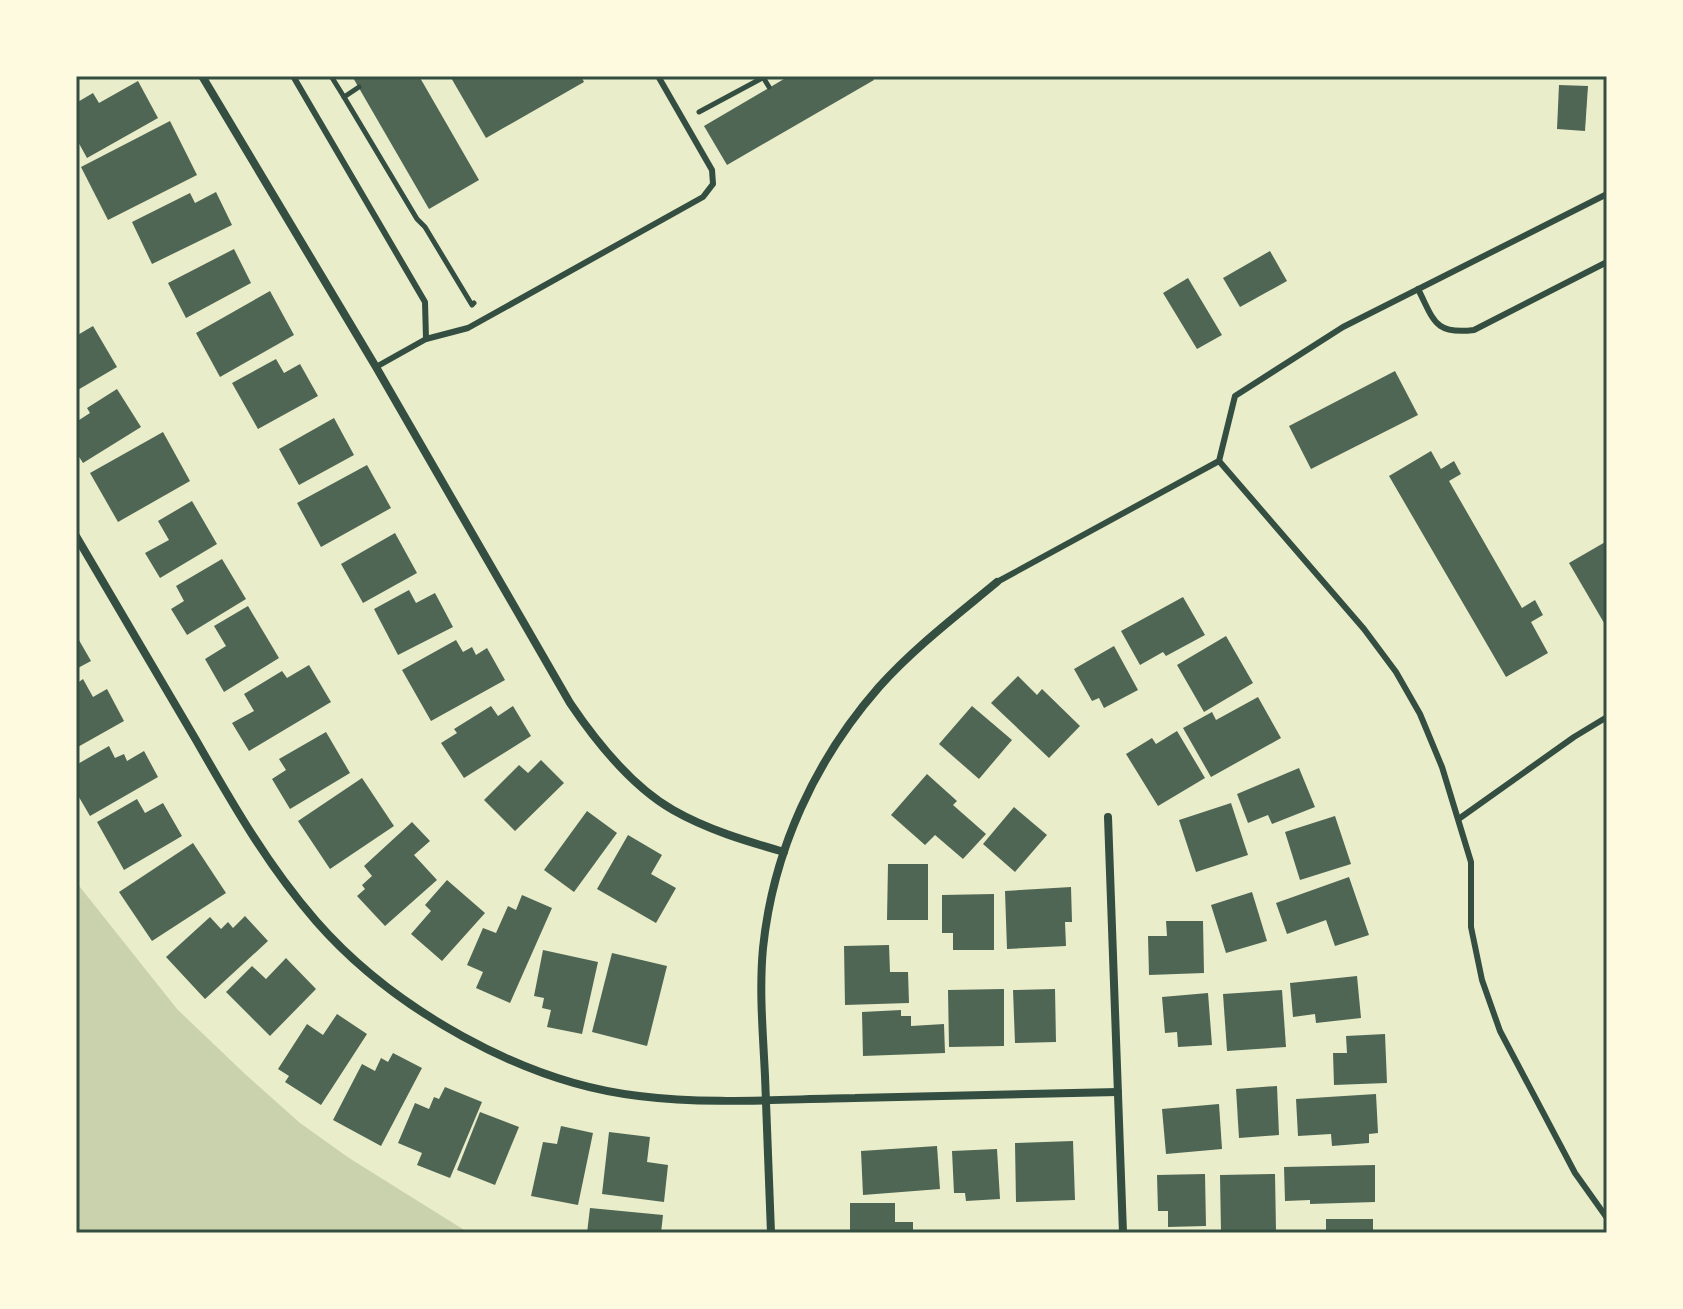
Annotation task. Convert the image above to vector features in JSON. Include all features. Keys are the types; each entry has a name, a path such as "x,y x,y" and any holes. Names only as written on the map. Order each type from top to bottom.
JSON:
{"street":[{"path":"202,76 376,367 570,703 596,742 644,788 672,809 736,839 784,852"},
{"path":"76,536 261,849 316,921 355,960 407,1001 458,1034 510,1060 565,1080 637,1096 723,1101 1118,1092"},
{"path":"771,1233 761,992 763,946 794,821 829,754 878,688 921,644 997,582"},
{"path":"1108,817 1123,1233"}],"lane":[{"path":"293,76 425,302 426,339"},
{"path":"376,367 426,339 468,328 703,197 713,184 712,170 658,76"},
{"path":"997,582 1219,461 1235,396 1343,327 1607,194"},
{"path":"1418,289 1436,324 1453,333 1474,330 1607,262"},
{"path":"1219,461 1364,629 1396,672 1420,714 1460,818 1471,862 1471,927 1482,980 1500,1031 1575,1173 1607,1218"},
{"path":"1460,818 1607,717"}],"path":[{"path":"331,76 472,305 483,298"},
{"path":"693,101 700,113 764,77 769,87"},
{"path":"344,97 359,87"}],"green space":[{"path":"76,882 177,1009 245,1074 300,1123 349,1158 469,1233 76,1233"}],"building":[{"path":"352,76 419,76 479,180 429,209"},
{"path":"450,76 581,76 584,82 486,138"},
{"path":"789,76 871,76 874,80 727,165 704,126"},
{"path":"138,81 158,118 87,158 76,138 76,103 93,93 99,103"},
{"path":"1559,85 1588,86 1585,131 1557,129"},
{"path":"170,121 197,175 108,220 81,167"},
{"path":"216,192 232,225 152,264 132,222 190,193 195,203"},
{"path":"234,249 251,283 186,318 168,283"},
{"path":"1270,251 1287,281 1240,307 1223,278"},
{"path":"1188,278 1222,335 1197,349 1163,293"},
{"path":"270,291 294,335 220,377 196,333"},
{"path":"93,326 117,367 76,391 76,336"},
{"path":"276,359 284,373 300,364 318,396 258,429 232,383"},
{"path":"1395,371 1418,415 1311,469 1289,426"},
{"path":"117,389 141,427 83,463 76,452 76,422 90,413 87,408"},
{"path":"334,418 354,455 299,485 279,449"},
{"path":"163,432 190,481 118,522 90,473"},
{"path":"1431,451 1441,469 1454,461 1461,474 1449,481 1522,608 1535,600 1543,615 1531,622 1548,653 1506,677 1389,476"},
{"path":"367,465 391,508 321,547 297,503"},
{"path":"192,501 217,544 160,578 145,553 169,540 158,521"},
{"path":"395,533 417,573 363,603 341,564"},
{"path":"1607,541 1607,628 1569,563"},
{"path":"222,559 246,599 187,635 171,609 184,601 176,586"},
{"path":"409,590 416,603 435,593 453,627 398,655 374,609"},
{"path":"1183,597 1205,635 1166,656 1163,652 1140,665 1121,631"},
{"path":"248,606 279,658 224,692 205,659 226,646 214,626"},
{"path":"76,635 91,661 76,669"},
{"path":"1226,636 1253,683 1204,712 1177,665"},
{"path":"456,640 463,652 472,647 476,655 487,648 505,680 431,721 402,670"},
{"path":"1114,646 1138,690 1104,708 1099,698 1092,701 1074,669"},
{"path":"309,665 331,702 249,751 232,723 254,711 244,694 282,671 287,678"},
{"path":"1018,676 1037,695 1042,689 1080,726 1049,758 991,703"},
{"path":"83,679 93,697 107,689 124,721 76,748 76,684"},
{"path":"1258,697 1281,738 1211,777 1183,728 1212,712 1216,720"},
{"path":"491,706 498,716 513,706 531,736 464,778 441,743 457,733 454,729"},
{"path":"972,706 1012,740 979,779 939,744"},
{"path":"1177,731 1205,778 1158,806 1126,754 1152,738 1156,744"},
{"path":"326,732 350,773 290,809 272,779 286,770 279,759"},
{"path":"109,746 115,758 124,754 127,761 144,751 158,777 90,816 76,792 76,765"},
{"path":"541,760 564,783 515,831 484,800 519,765 528,773"},
{"path":"1299,768 1315,807 1272,824 1268,815 1248,823 1237,794"},
{"path":"927,774 957,801 953,805 986,834 963,859 935,835 925,845 891,815"},
{"path":"362,778 394,826 330,869 298,821"},
{"path":"137,799 145,813 163,803 182,836 124,870 97,822"},
{"path":"1231,803 1248,855 1196,872 1179,820"},
{"path":"1014,807 1047,835 1015,872 983,844"},
{"path":"587,811 617,833 574,892 544,870"},
{"path":"1335,816 1351,864 1300,880 1285,832"},
{"path":"412,822 430,841 414,855 437,880 385,926 357,896 365,889 362,885 372,876 364,866"},
{"path":"628,835 662,855 651,874 676,888 656,923 597,889"},
{"path":"193,843 226,893 152,941 119,892"},
{"path":"888,864 928,864 928,920 887,920"},
{"path":"1349,877 1369,935 1335,946 1326,920 1287,934 1276,903"},
{"path":"447,880 485,913 442,961 411,934 431,911 425,905"},
{"path":"1071,887 1072,922 1065,922 1066,946 1007,949 1005,891"},
{"path":"1252,892 1267,941 1226,953 1211,905"},
{"path":"994,894 994,950 953,950 953,933 942,933 942,895"},
{"path":"522,895 552,908 510,1003 476,988 483,972 467,965 483,928 496,933 508,906 516,910"},
{"path":"245,916 268,941 205,999 166,957 210,917 221,929 228,922 233,928"},
{"path":"1166,921 1203,921 1204,973 1149,975 1148,936 1167,936"},
{"path":"889,945 890,972 908,972 909,1003 845,1005 844,946"},
{"path":"543,950 598,962 582,1034 547,1027 551,1010 542,1008 544,998 534,996"},
{"path":"612,953 667,966 647,1046 592,1032"},
{"path":"286,958 316,989 270,1036 226,992 252,966 266,979"},
{"path":"1357,976 1361,1018 1316,1023 1315,1014 1293,1017 1290,983"},
{"path":"1004,989 1004,1046 949,1047 948,990"},
{"path":"1055,989 1056,1042 1015,1043 1013,990"},
{"path":"1282,990 1286,1047 1227,1051 1223,994"},
{"path":"1208,993 1212,1045 1178,1047 1177,1032 1165,1033 1162,997"},
{"path":"901,1010 901,1016 911,1016 911,1026 944,1024 945,1053 863,1056 862,1012"},
{"path":"337,1014 367,1034 321,1105 285,1082 289,1076 278,1069 307,1024 323,1035"},
{"path":"1385,1034 1387,1083 1334,1085 1333,1053 1347,1053 1346,1036"},
{"path":"393,1053 422,1068 381,1146 333,1120 362,1064 375,1071 381,1058 388,1062"},
{"path":"1277,1086 1279,1135 1239,1138 1236,1089"},
{"path":"445,1087 482,1102 450,1178 417,1165 422,1153 398,1143 415,1103 429,1109 434,1097 439,1099"},
{"path":"1376,1094 1378,1133 1369,1134 1369,1143 1332,1146 1331,1134 1298,1136 1296,1099"},
{"path":"1219,1104 1222,1149 1166,1154 1162,1109"},
{"path":"480,1112 519,1127 495,1185 457,1170"},
{"path":"561,1126 593,1133 578,1205 531,1196 543,1142 557,1144"},
{"path":"609,1132 650,1137 647,1162 668,1165 664,1202 602,1194"},
{"path":"1073,1141 1075,1200 1016,1202 1015,1143"},
{"path":"937,1146 940,1189 863,1195 861,1151"},
{"path":"997,1149 1000,1199 966,1201 965,1193 954,1193 952,1151"},
{"path":"1375,1165 1375,1202 1310,1204 1310,1200 1285,1201 1284,1167"},
{"path":"1205,1174 1206,1226 1168,1227 1168,1211 1158,1211 1157,1175"},
{"path":"1275,1174 1276,1231 1221,1232 1220,1175"},
{"path":"850,1203 895,1203 895,1222 913,1222 913,1233 850,1233"},
{"path":"590,1208 663,1215 661,1233 587,1233"},
{"path":"1326,1219 1373,1219 1373,1233 1326,1233"}]}
